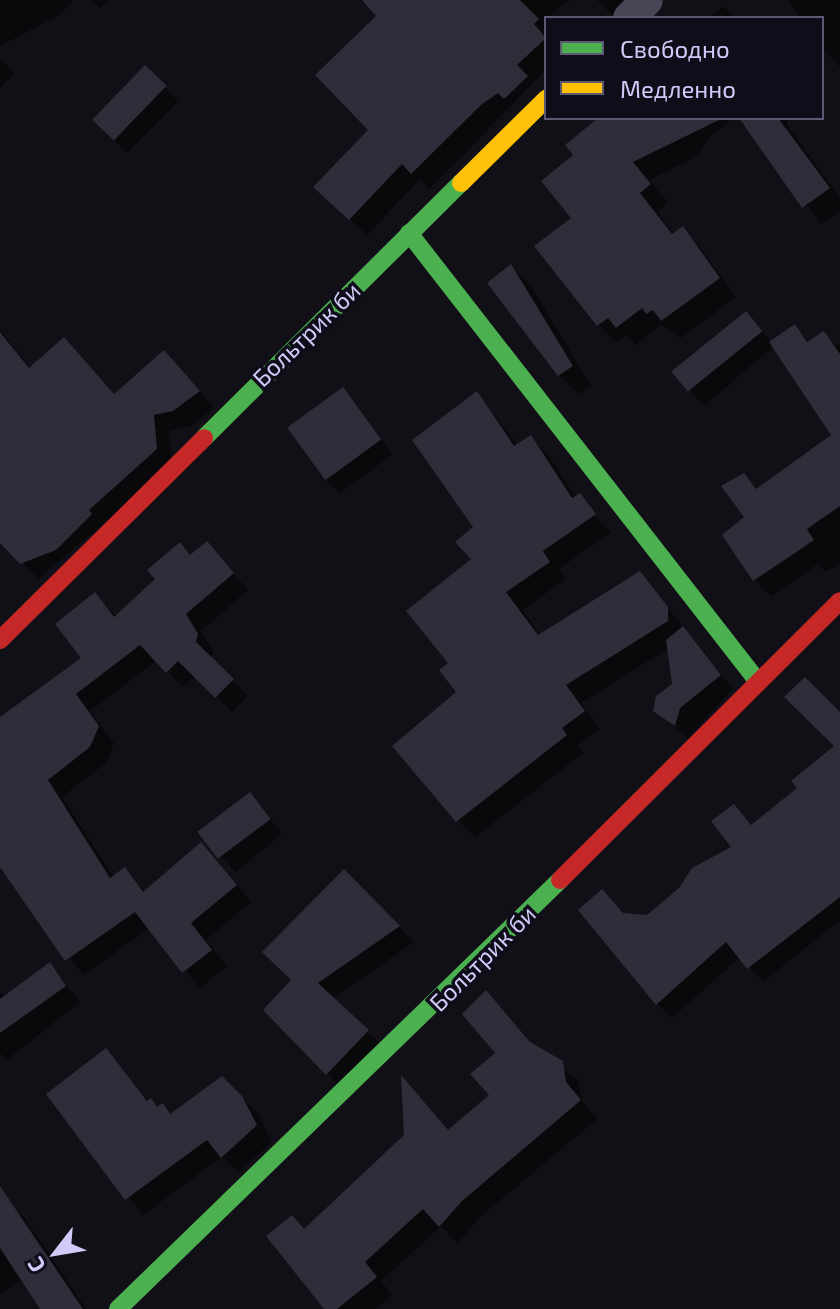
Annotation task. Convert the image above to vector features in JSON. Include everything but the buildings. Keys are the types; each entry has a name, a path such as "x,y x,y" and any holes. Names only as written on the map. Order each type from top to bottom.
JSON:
{"street":[{"path":"631,16 647,0"},
{"name":"Больтрик би","path":"0,640 544,101"},
{"path":"409,233 756,679"},
{"name":"Больтрик би","path":"118,1309 443,997 756,679 840,601"}],"traffic: fast":[{"path":"204,438 461,183"},
{"path":"409,233 756,679"},
{"path":"118,1309 560,880"}],"traffic: slow":[{"path":"461,183 544,101"}],"traffic: jam":[{"path":"0,640 204,438"},
{"path":"560,880 840,601"}]}
